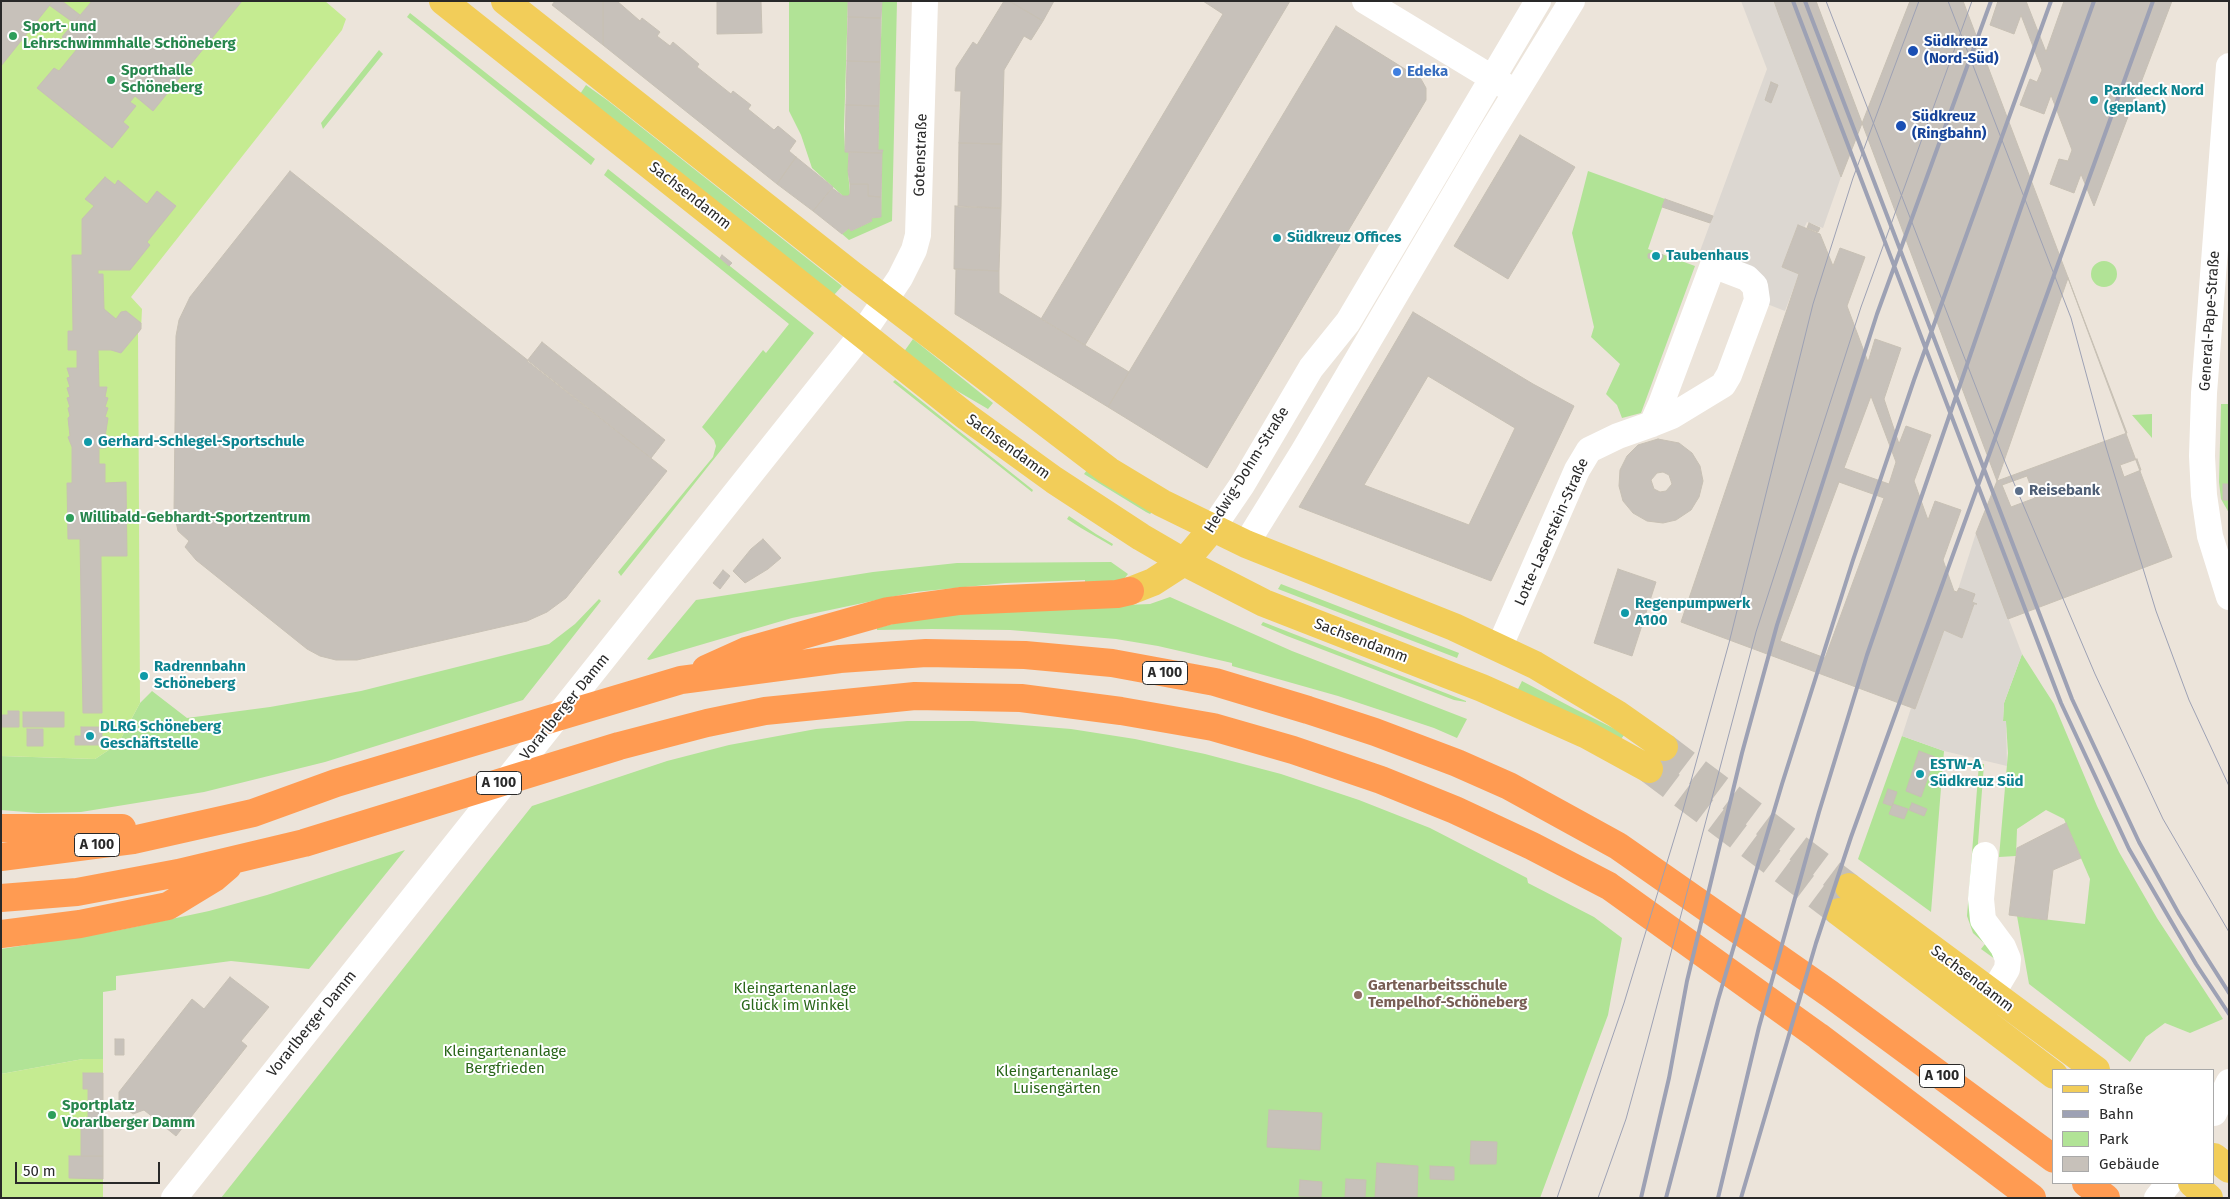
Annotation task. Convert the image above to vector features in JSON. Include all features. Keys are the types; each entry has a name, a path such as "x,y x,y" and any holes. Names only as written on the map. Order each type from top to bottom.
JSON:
{"highway":[{"path":"681,680 746,651 888,611 960,601 1116,594 1130,591"},
{"name":"A 100","path":"1,857 89,847 191,828 253,813 355,778 681,680 812,662 926,653 1024,655 1112,663 1215,682 1375,732 1457,763 1509,786 1618,846 1830,994 2052,1158"},
{"name":"A 100","path":"1,898 77,892 235,860 304,843 619,746 707,723 765,711 915,696 1021,698 1213,727 1293,750 1382,780 1446,806 1532,846 1609,886 1818,1036 2032,1198"},
{"path":"1,828 191,828"},
{"path":"1,934 80,924 168,906 214,878 235,860"},
{"path":"2087,1184 2106,1198"}],"main road":[{"name":"Sachsendamm","path":"443,1 967,417 1054,480 1184,562 1270,606 1482,688 1580,731 1656,758 1590,697 1535,665 1454,627 1212,529 1162,503 1109,471 885,300 505,1"},
{"name":"Hedwig-Dohm-Straße","path":"1184,562 1212,529"},
{"name":"Hedwig-Dohm-Straße","path":"1184,562 1246,544"},
{"path":"1130,591 1153,582 1184,562"},
{"path":"1482,688 1499,648"},
{"name":"Sachsendamm","path":"2052,1073 1844,899 1992,994 2095,1069"},
{"path":"2215,1158 2229,1169"},
{"path":"2193,1184 2209,1198"}],"street":[{"name":"Gotenstraße","path":"862,334 908,264 918,235 925,1"},
{"path":"1365,1 1516,93"},
{"name":"Hedwig-Dohm-Straße","path":"1212,529 1242,485 1311,368 1348,322 1538,1"},
{"path":"1246,544 1572,1"},
{"name":"General-Pape-Straße","path":"2226,582 2206,517 2202,474 2202,436 2229,66"},
{"name":"Lotte-Laserstein-Straße","path":"1499,648 1578,470 1589,450 1599,444 1652,424 1672,416 1723,385 1729,375 1756,300 1755,286 1747,278 1713,265 1652,424"},
{"name":"Vorarlberger Damm","path":"174,1198 862,334"},
{"path":"1985,855 1982,900 1983,920 2003,947 2008,959 2007,970 1992,994"},
{"path":"2215,1111 2229,1082"},
{"path":"2157,1198 2168,1184"}],"green space":[{"name":"Willibald-Gebhardt-Sportzentrum","path":"1,1 325,1 346,19 342,30 131,297 142,309 141,329 138,333 140,703 118,744 95,759 1,756"},
{"path":"789,1 848,1 844,128 845,151 849,152 850,194 848,196 843,196 812,168 801,135 789,111"},
{"path":"882,1 897,1 892,221 849,240 842,234 849,228 851,231 872,221 871,218 881,217 882,150 878,150"},
{"path":"410,13 595,159 591,165 407,17"},
{"path":"379,50 383,54 323,129 321,123"},
{"path":"586,85 842,286 834,295 580,94"},
{"path":"608,169 814,333 621,576 618,572 713,457 716,446 714,440 702,427 763,350 766,353 789,324 604,175"},
{"path":"1588,171 1665,199 1648,249 1695,266 1641,413 1622,418 1617,405 1606,394 1620,364 1591,337 1594,327 1572,233"},
{"path":"2104,261 2113,265 2117,274 2113,283 2104,287 2095,283 2091,274 2095,265"},
{"path":"913,339 993,403 988,409 935,378 903,353"},
{"path":"895,380 1033,490 1032,492 893,382"},
{"path":"2221,404 2229,404 2229,513 2221,499 2219,482"},
{"path":"2152,414 2152,438 2132,415"},
{"path":"1087,470 1156,508 1150,514 1146,512 1084,474"},
{"path":"1069,516 1113,544 1112,546 1067,519"},
{"path":"1111,562 1128,574 1124,579 1118,581 1085,582 1085,580 1006,583 915,592 792,618 649,660 647,659 696,600 873,572 957,563"},
{"path":"1281,584 1459,653 1457,658 1278,589"},
{"path":"1170,597 1292,651 1467,719 1457,738 1434,728 1338,696 1232,666 1232,663 1158,646 1116,639 1010,630 877,630 877,628 917,618 1005,610 1150,604"},
{"path":"599,599 601,601 523,700 325,762 204,792 81,812 38,813 1,810 1,756 95,759 118,744 140,703 152,691 187,718 270,707 361,691 549,644 575,624"},
{"path":"1263,622 1466,702 1454,700 1287,636 1261,625"},
{"path":"2022,654 2054,704 2097,806 2119,852 2157,918 2223,1019 2190,1033 2165,1023 2146,1037 2130,1062 2029,984 2017,916 2085,924 2090,879 2064,819 2046,810 2017,829 2016,856 1999,857 2008,753 2006,722 2003,721 2004,703"},
{"path":"1522,681 1625,734 1621,739 1517,691"},
{"path":"907,721 973,721 1071,729 1135,739 1205,754 1281,774 1359,800 1430,828 1527,878 1528,883 1594,917 1622,938 1608,1015 1540,1198 221,1198 532,806 667,761 729,745 816,729"},
{"path":"1902,736 1944,751 1931,912 1858,859"},
{"path":"1979,764 1984,764 1973,909 1999,962 1981,949 1985,944 1973,933 1967,916"},
{"path":"405,850 309,969 231,961 116,976 116,990 103,992 103,1059 83,1059 1,1074 1,949 115,931 209,911 267,895"},
{"name":"Sportplatz Vorarlberger Damm","path":"83,1059 103,1059 103,1198 1,1198 1,1074"}],"shaded area":[{"path":"1741,1 1774,1 1841,177 1823,228 1807,222 1804,228 1798,225 1782,267 1799,274 1785,311 1767,304 1751,270 1700,251 1767,69"},
{"path":"1976,533 2022,654 2004,703 2003,721 2006,721 2007,766 1944,751 1902,736 1911,708 1915,709 1944,630 1962,638 1974,604 1977,604 1956,596"}],"building":[{"name":"Sport- und Lehrschwimmhalle Schöneberg","path":"1,1 53,1 1,66"},
{"path":"53,1 62,1 80,15 74,23 49,5"},
{"name":"Sporthalle Schöneberg","path":"92,1 242,1 153,111 135,96 130,102 136,106 123,122 129,127 112,148 37,88 54,68 59,71 77,49 62,37"},
{"path":"555,1 603,1 603,45 552,5"},
{"path":"603,1 617,1 640,21 642,18 660,32 657,36 670,46 673,42 699,64 697,67 731,94 733,91 751,105 748,109 774,130 778,126 796,141 789,151 796,157 777,184 603,45"},
{"path":"717,1 761,1 762,33 717,34"},
{"path":"848,1 882,1 881,18 848,17"},
{"path":"1004,1 1009,1 1043,21 1031,40 1024,36 1004,70 1002,144 959,143 961,91 955,91 956,68 973,42 977,45"},
{"path":"1009,1 1054,1 1043,21"},
{"path":"1203,1 1290,1 1085,345 1041,319 1223,14"},
{"path":"1774,1 1910,1 1841,177 1779,15"},
{"path":"1816,1 1963,1 2127,433 1997,481"},
{"name":"Parkdeck Nord (geplant)","path":"1998,1 2026,1 2046,52 2064,1 2172,1 2094,206 2081,174 2074,193 2050,184 2059,159 2068,161 2072,150 2051,95 2044,114 2020,105 2030,79 2037,82 2042,70 2021,15 2014,34 1990,25"},
{"path":"848,17 881,18 880,62 847,61"},
{"name":"Südkreuz Offices","path":"1336,26 1421,79 1426,88 1426,100 1207,468 1108,407"},
{"path":"847,61 880,62 879,106 846,105"},
{"path":"1771,82 1778,85 1771,103 1765,100"},
{"path":"846,105 879,106 878,150 883,150 882,153 845,152"},
{"path":"1520,135 1575,167 1508,279 1454,246"},
{"path":"959,143 1002,144 1001,208 958,207"},
{"path":"849,152 882,153 881,197 868,196 868,184 850,184 848,171"},
{"path":"796,157 833,187 813,211 777,184"},
{"path":"290,171 667,471 566,598 547,612 527,621 357,660 336,660 320,656 307,649 196,560 185,547 189,541 178,531 174,512 176,336 179,320 190,297"},
{"name":"Gerhard-Schlegel-Sportschule","path":"105,177 115,185 118,180 147,204 157,191 176,206 147,242 150,245 130,270 98,270 98,274 103,274 104,309 116,319 121,312 126,311 141,323 141,329 121,353 111,350 98,350 99,387 107,387 105,397 108,398 105,407 108,408 105,417 108,418 105,437 108,437 106,448 99,448 99,464 105,464 105,483 126,482 127,556 101,556 102,713 83,713 80,539 68,539 67,483 72,483 72,447 68,437 70,436 68,418 70,416 68,408 70,407 67,398 70,397 67,388 70,387 67,378 70,377 67,368 77,368 77,350 68,350 68,331 73,331 72,255 82,255 82,219 94,206 85,199"},
{"path":"850,184 868,184 868,196 881,197 881,217 871,218 872,221 851,231 849,228 842,234 813,211 832,188 843,196 848,196 850,194"},
{"path":"1665,199 1713,216 1710,223 1662,207"},
{"path":"955,206 1001,208 999,271 954,269"},
{"path":"1809,223 1820,228 1818,232 1807,228"},
{"path":"1798,225 1820,234 1833,266 1840,248 1865,257 1847,306 1868,362 1875,339 1901,348 1884,399 1899,444 1906,426 1931,435 1914,481 1928,520 1935,501 1961,510 1943,560 1954,591 1957,592 1959,588 1975,594 1972,602 1977,604 1974,604 1962,638 1944,630 1915,709 1681,622 1799,274 1782,267","holes":["1871,396 1896,462 1889,484 1844,468","1839,482 1884,498 1825,658 1780,641"]},
{"name":"Taubenhaus","path":"1655,252 1663,255 1660,261 1648,258 1648,254"},
{"path":"722,255 732,263 729,266 720,258"},
{"path":"956,269 999,271 999,293 1129,372 1108,407 955,314"},
{"path":"2068,278 2172,557 2008,619 1976,533 1997,481"},
{"path":"1413,312 1533,384 1574,406 1491,581 1299,507","holes":["1428,376 1515,428 1469,525 1364,485"]},
{"path":"542,342 665,440 651,458 527,361"},
{"path":"1658,439 1679,443 1692,453 1700,466 1703,481 1699,497 1691,510 1676,520 1663,523 1647,521 1633,513 1623,501 1619,486 1620,470 1627,456 1638,445","holes":["1663,472 1669,475 1672,484 1666,491 1660,492 1654,489 1651,480 1657,473"]},
{"path":"2137,459 2141,470 2124,477 2120,465"},
{"name":"Reisebank","path":"2027,476 2035,498 2011,507 2002,485"},
{"path":"2223,484 2229,484 2229,500 2223,500"},
{"path":"763,539 781,558 768,569 745,583 733,571 751,549"},
{"name":"Regenpumpwerk A100","path":"1618,569 1656,582 1632,656 1594,643"},
{"path":"723,570 730,576 720,589 713,583"},
{"path":"8,711 19,711 19,727 1,727 1,715 8,715"},
{"path":"23,712 64,712 64,727 23,727"},
{"name":"DLRG Schöneberg Geschäftstelle","path":"81,727 102,727 102,745 75,745 75,736 81,736"},
{"path":"27,729 43,729 43,746 27,746"},
{"name":"ESTW-A Südkreuz Süd","path":"1919,751 1935,757 1921,797 1906,791"},
{"path":"1888,789 1897,792 1892,806 1883,803"},
{"path":"1912,803 1927,809 1924,816 1909,810"},
{"path":"1893,804 1908,809 1904,819 1889,814"},
{"path":"2066,823 2081,858 2053,870 2047,920 2009,915 2017,848"},
{"path":"230,977 269,1007 241,1041 247,1046 176,1136 144,1110 133,1114 119,1103 119,1092 192,999 204,1009"},
{"path":"115,1039 124,1039 124,1055 115,1055"},
{"path":"83,1073 103,1073 103,1156 81,1156 81,1121 88,1121 88,1089 83,1089"},
{"path":"1269,1110 1322,1113 1320,1150 1267,1147"},
{"path":"1471,1141 1497,1142 1496,1164 1470,1164"},
{"path":"69,1156 103,1156 103,1179 69,1178"},
{"path":"1377,1163 1418,1166 1417,1198 1375,1198"},
{"path":"1430,1166 1454,1167 1454,1180 1430,1179"},
{"path":"1346,1179 1366,1180 1365,1198 1345,1198"},
{"path":"1300,1180 1322,1182 1321,1197 1299,1196"}],"tunnel":[{"path":"1664,747 1849,887"},
{"path":"1649,769 1839,912"}],"tram line":[{"path":"1826,1 2005,462 2095,674 2163,819 2229,932"},
{"path":"1557,1198 1624,1003 1683,810 1729,643 1813,304 1853,178 1919,1"},
{"path":"1948,1 2071,318 2106,447 2156,611 2189,700 2229,786"},
{"path":"1598,1198 1626,1119 1756,632 1861,307 1972,1"}],"railway":[{"path":"1793,1 2061,703 2129,849 2196,964 2229,1014"},
{"path":"1805,1 2072,699 2139,842 2179,914 2229,993"},
{"path":"1641,1198 1669,1078 1687,981 1742,753 1777,625 1877,314 1991,1"},
{"path":"1666,1198 1718,1000 1782,784 1853,560 1914,380 2051,1"},
{"path":"1718,1198 1759,1027 1819,812 1867,655 2094,1"},
{"path":"1741,1198 1816,943 1851,837 2153,1"}],"place":[{"name":"Sport- und Lehrschwimmhalle Schöneberg","path":"13,36"},
{"name":"Südkreuz (Nord-Süd)","path":"1913,51"},
{"name":"Edeka","path":"1397,72"},
{"name":"Sporthalle Schöneberg","path":"111,80"},
{"name":"Parkdeck Nord (geplant)","path":"2094,100"},
{"name":"Südkreuz (Ringbahn)","path":"1901,126"},
{"name":"Südkreuz Offices","path":"1277,238"},
{"name":"Taubenhaus","path":"1656,256"},
{"name":"Gerhard-Schlegel-Sportschule","path":"88,442"},
{"name":"Reisebank","path":"2019,491"},
{"name":"Willibald-Gebhardt-Sportzentrum","path":"70,518"},
{"name":"Regenpumpwerk A100","path":"1625,613"},
{"name":"Radrennbahn Schöneberg","path":"144,676"},
{"name":"DLRG Schöneberg Geschäftstelle","path":"90,736"},
{"name":"ESTW-A Südkreuz Süd","path":"1920,774"},
{"name":"Gartenarbeitsschule Tempelhof-Schöneberg","path":"1358,995"},
{"name":"Sportplatz Vorarlberger Damm","path":"52,1115"}],"park label":[{"name":"Kleingartenanlage Glück im Winkel","path":"795,998"},
{"name":"Kleingartenanlage Bergfrieden","path":"505,1060"},
{"name":"Kleingartenanlage Luisengärten","path":"1057,1080"}]}
